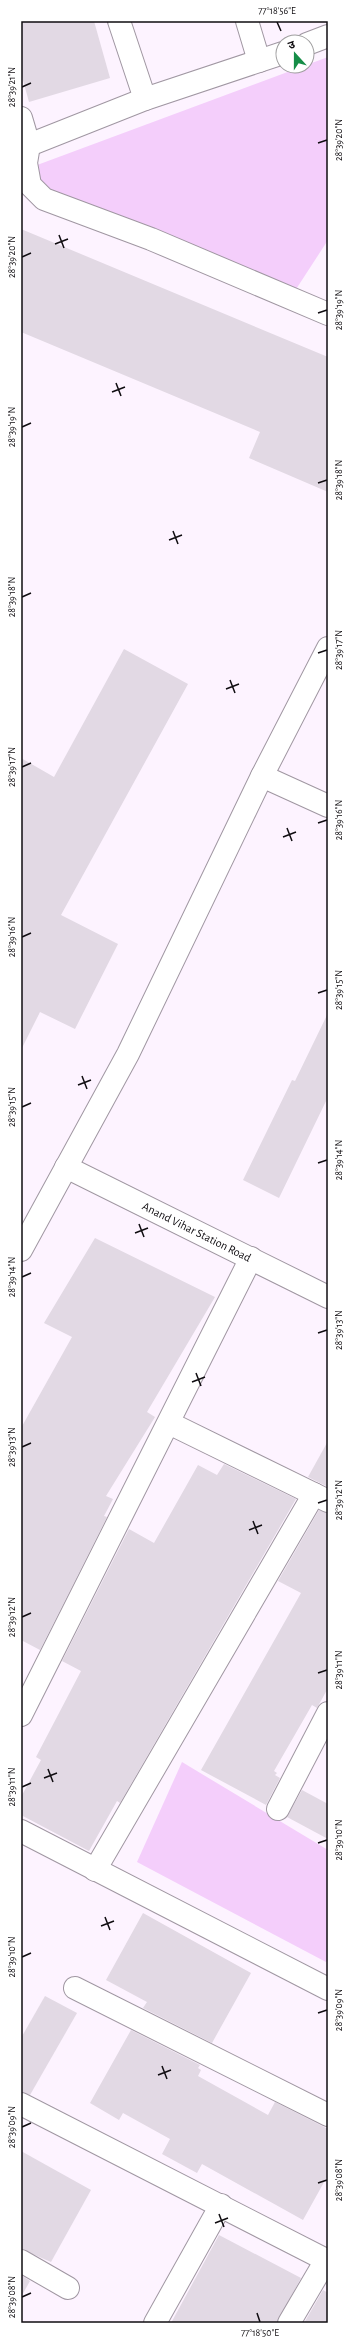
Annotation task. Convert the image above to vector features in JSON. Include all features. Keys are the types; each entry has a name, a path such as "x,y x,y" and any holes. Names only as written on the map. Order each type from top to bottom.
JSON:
{"street":[{"path":"119,21 144,99"},
{"path":"247,21 259,62"},
{"path":"315,41 328,36"},
{"path":"29,145 144,99 275,56"},
{"path":"21,118 29,145 26,163 30,184 44,199 151,239 328,314"},
{"path":"21,1250 128,1054 262,776 328,648"},
{"path":"262,776 328,806"},
{"name":"Anand Vihar Station Road","path":"66,1167 328,1297"},
{"path":"21,1715 251,1258"},
{"path":"95,1870 321,1498 169,1423"},
{"path":"278,1809 328,1713"},
{"path":"21,1831 328,1989"},
{"path":"76,1988 328,2115"},
{"path":"21,2104 327,2260 289,2323"},
{"path":"155,2323 221,2205"},
{"path":"21,2261 68,2288"}],"shaded area":[{"path":"328,57 328,240 291,297 21,189 21,171 282,74 315,74 315,62"},
{"path":"182,1762 328,1850 328,1959 326,1962 137,1862"}],"building":[{"path":"21,21 94,21 110,78 29,102 21,73"},
{"path":"21,229 328,357 328,492 249,458 260,432 21,332"},
{"path":"124,649 188,684 61,915 118,944 75,1029 40,1012 21,1050 21,758 54,777"},
{"path":"328,1013 328,1097 279,1198 243,1180 292,1080 295,1081"},
{"path":"95,1238 215,1297 147,1412 155,1417 106,1496 113,1499 104,1516 107,1517 40,1650 21,1640 21,1428 72,1337 44,1323"},
{"path":"328,1441 328,1487 308,1477"},
{"path":"224,1464 296,1499 120,1803 117,1801 89,1851 21,1815 21,1797 41,1760 36,1757 81,1671 62,1661 129,1529 154,1543 198,1465 217,1475"},
{"path":"319,1510 328,1513 328,1688 317,1708 312,1705 274,1771 277,1773 275,1775 280,1778 266,1805 201,1770 301,1593 278,1581"},
{"path":"302,1790 328,1804 328,1839 287,1817"},
{"path":"143,1913 251,1973 212,2043 143,2008 147,2002 106,1980"},
{"path":"45,1996 77,2013 30,2095 21,2092 21,2038"},
{"path":"131,2030 200,2065 198,2068 201,2070 198,2076 268,2115 275,2102 328,2129 328,2175 303,2220 202,2164 197,2173 162,2154 170,2139 123,2113 119,2120 90,2103"},
{"path":"21,2151 91,2190 51,2262 21,2249"},
{"path":"219,2235 301,2278 277,2323 171,2323"},
{"path":"21,2275 30,2281 21,2297"},
{"path":"323,2290 328,2293 328,2323 304,2323"}]}
